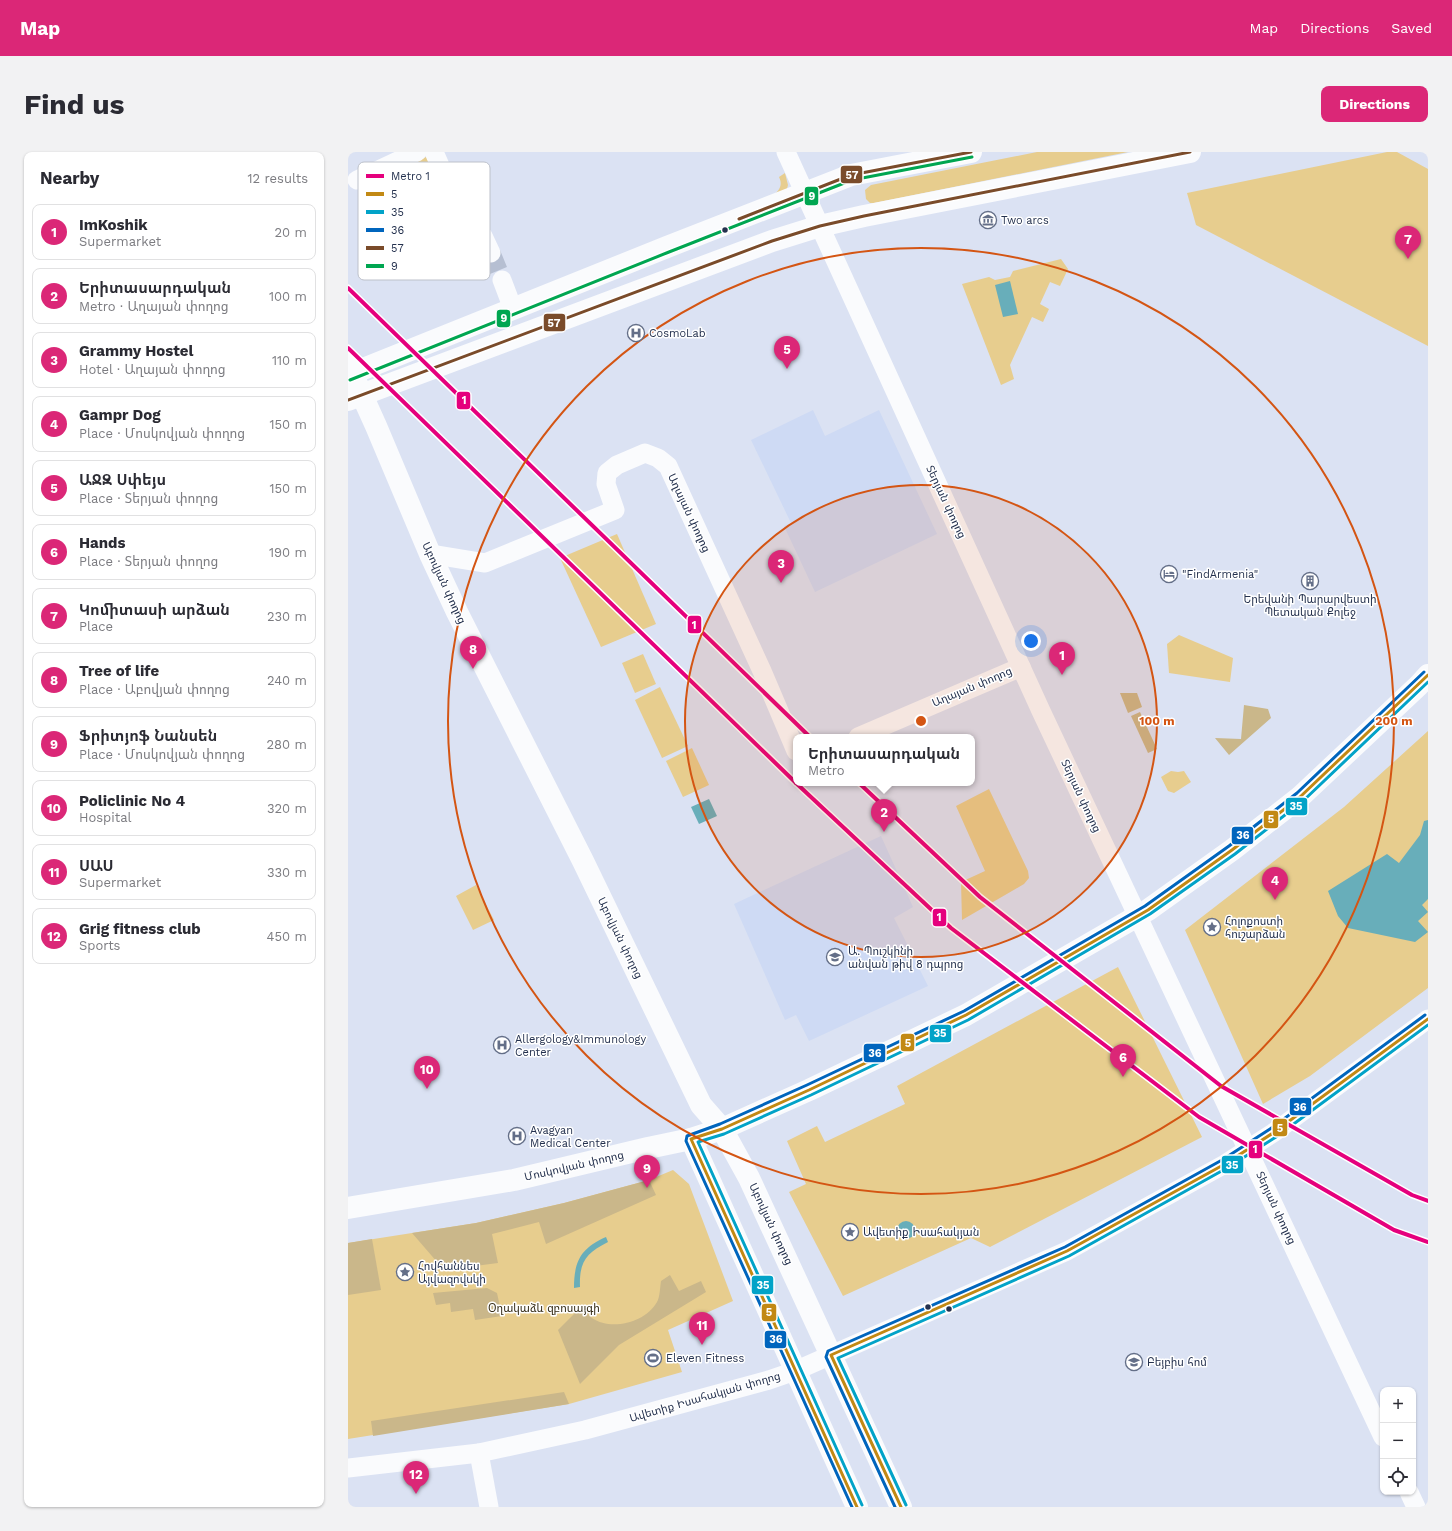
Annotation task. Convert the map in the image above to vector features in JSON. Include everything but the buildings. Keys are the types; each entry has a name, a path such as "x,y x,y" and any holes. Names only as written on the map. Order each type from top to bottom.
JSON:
{"main road":[{"path":"350,371 513,309 851,175 971,152"},
{"path":"355,398 772,241 820,226 1190,152"},
{"name":"Աբովյան փողոց","path":"350,371 355,398 457,612 583,861 701,1105 722,1129 749,1178 901,1507"},
{"name":"Մոսկովյան փողոց","path":"348,1208 514,1180 691,1139 722,1129 809,1090 966,1015 1137,916 1232,850 1300,797 1428,675"},
{"path":"691,1139 857,1507"}],"street":[{"path":"396,162 417,152"},
{"path":"434,152 438,162"},
{"name":"Տերյան փողոց","path":"786,152 1021,667 1380,1431"},
{"path":"502,280 513,309"},
{"name":"Աղայան փողոց","path":"430,554 485,563 615,510 606,484 607,473 617,465 644,453 658,458 668,466 793,744"},
{"name":"Աղայան փողոց","path":"865,734 1021,667"},
{"name":"Ավետիք Իսահակյան փողոց","path":"348,1468 479,1453 585,1430 769,1380 795,1371 1067,1251 1249,1150 1399,1042 1428,1019"},
{"path":"479,1453 489,1507"},
{"path":"1410,1495 1416,1507"}],"shaded area":[{"path":"1010,281 1018,314 1003,317 995,285"},
{"path":"813,410 825,436 879,410 937,534 815,592 784,526 791,523 751,440"},
{"path":"1120,693 1137,693 1142,707 1128,713"},
{"path":"1244,705 1268,709 1271,718 1229,755 1215,738 1241,739"},
{"path":"1140,712 1157,749 1148,753 1131,716"},
{"path":"709,799 717,816 699,824 691,807"},
{"path":"1428,820 1428,899 1422,905 1428,912 1418,921 1428,932 1415,942 1348,928 1338,916 1328,891 1387,854 1399,863 1420,835 1424,821"},
{"name":"Ա. Պուշկինի անվան թիվ 8 դպրոց","path":"881,836 913,907 894,918 928,986 809,1041 796,1015 785,1020 734,904"},
{"path":"649,1180 656,1195 546,1244 539,1222 492,1234 498,1263 444,1270 412,1233 476,1223 564,1203"},
{"path":"906,1221 912,1224 915,1230 912,1236 906,1239 900,1236 897,1230 900,1224"},
{"path":"606,1237 608,1242 594,1250 585,1259 581,1271 580,1287 574,1288 575,1270 581,1256 590,1246"},
{"path":"372,1239 381,1290 348,1295 348,1243"},
{"path":"670,1275 679,1291 701,1281 706,1292 619,1345 580,1384 558,1330 583,1305 592,1318 600,1322 618,1324 636,1320 652,1309 658,1300 661,1281"},
{"path":"487,1288 497,1293 502,1316 475,1320 473,1309 451,1312 450,1303 436,1305 433,1293"},
{"path":"564,1392 569,1404 373,1436 371,1421"}],"green space":[{"path":"1037,152 1128,152 874,203 870,203 866,199 865,190 871,185"},
{"path":"1387,152 1397,152 1428,169 1428,346 1196,225 1187,193"},
{"path":"428,156 430,162 416,162"},
{"path":"785,173 788,185 786,192 776,193 780,185 779,177"},
{"path":"1061,259 1068,269 1060,286 1050,282 1040,304 1049,309 1043,322 1032,317 1010,365 1014,379 1001,385 962,284 989,277 995,280 1010,277 1013,271"},
{"path":"617,534 656,624 601,647 560,558"},
{"path":"1179,635 1233,658 1230,682 1169,673 1167,644"},
{"path":"643,654 656,684 635,693 622,663"},
{"path":"660,687 688,746 662,758 635,700"},
{"path":"1428,731 1428,988 1310,1076 1263,1104 1185,930 1344,807"},
{"path":"692,748 709,785 683,797 666,761"},
{"path":"1171,771 1184,771 1191,782 1174,793 1168,791 1161,777"},
{"path":"989,789 1028,871 1029,878 1024,884 962,920 961,882 985,871 956,806"},
{"path":"476,885 494,920 473,930 456,896"},
{"path":"1118,967 1202,1137 990,1247 971,1238 843,1296 789,1192 806,1184 787,1141 817,1126 825,1142 905,1104 897,1086"},
{"name":"Օղակաձև զբոսայգի","path":"673,1170 689,1184 733,1301 668,1330 682,1372 569,1404 348,1439 348,1243 476,1223 564,1203 649,1180"}],"tunnel":[{"path":"491,253 502,280"}],"metro line":[{"name":"1","path":"348,288 807,734"},
{"name":"1","path":"348,348 793,780"},
{"name":"1","path":"799,786 951,928 1199,1117 1394,1230 1428,1242"},
{"name":"1","path":"862,786 980,897 1221,1086 1412,1195 1428,1201"}],"transit line":[{"name":"57","path":"739,219 851,175 971,152"},
{"name":"57","path":"348,400 772,241 820,226 1190,152"},
{"name":"9","path":"350,380 852,180 972,157"},
{"name":"36","path":"852,1507 686,1141 687,1136 720,1124 807,1085 964,1011 1145,906 1229,846 1297,793 1424,672"},
{"name":"5","path":"857,1507 691,1139 722,1129 809,1090 966,1015 1148,910 1232,850 1300,797 1428,675"},
{"name":"35","path":"862,1505 698,1142 724,1134 811,1095 968,1020 1150,914 1235,854 1303,801 1428,682"},
{"name":"36","path":"895,1507 826,1357 828,1351 1065,1247 1222,1160 1270,1129 1425,1015"},
{"name":"5","path":"901,1507 831,1355 1067,1251 1225,1164 1273,1133 1428,1019"},
{"name":"35","path":"906,1505 838,1358 1069,1256 1227,1168 1276,1137 1428,1025"}],"place":[{"name":"Two arcs","path":"988,220"},
{"name":"Կոմիտասի արձան","path":"1408,259"},
{"name":"CosmoLab","path":"636,333"},
{"name":"ԱՋԶ Սփեյս","path":"787,369"},
{"name":"\"FindArmenia\"","path":"1169,574"},
{"name":"Երեվանի Պարարվեստի Պետական Քոլեջ","path":"1310,581"},
{"name":"Grammy Hostel","path":"781,583"},
{"name":"Tree of life","path":"473,669"},
{"name":"ImKoshik","path":"1062,675"},
{"name":"Երիտասարդական","path":"884,832"},
{"name":"Gampr Dog","path":"1275,900"},
{"name":"Հոլոքոստի հուշարձան","path":"1212,927"},
{"name":"Ա. Պուշկինի անվան թիվ 8 դպրոց","path":"835,957"},
{"name":"Allergology&Immunology Center","path":"502,1045"},
{"name":"Hands","path":"1123,1077"},
{"name":"Policlinic No 4","path":"427,1089"},
{"name":"Avagyan Medical Center","path":"517,1136"},
{"name":"Ֆրիտյոֆ Նանսեն","path":"647,1188"},
{"name":"Ավետիք Իսահակյան","path":"850,1232"},
{"name":"Հովհաննես Այվազովսկի","path":"405,1272"},
{"name":"ՍԱՍ","path":"702,1345"},
{"name":"Eleven Fitness","path":"653,1358"},
{"name":"Բեյբիս հոմ","path":"1134,1362"},
{"name":"Grig fitness club","path":"416,1494"}]}
